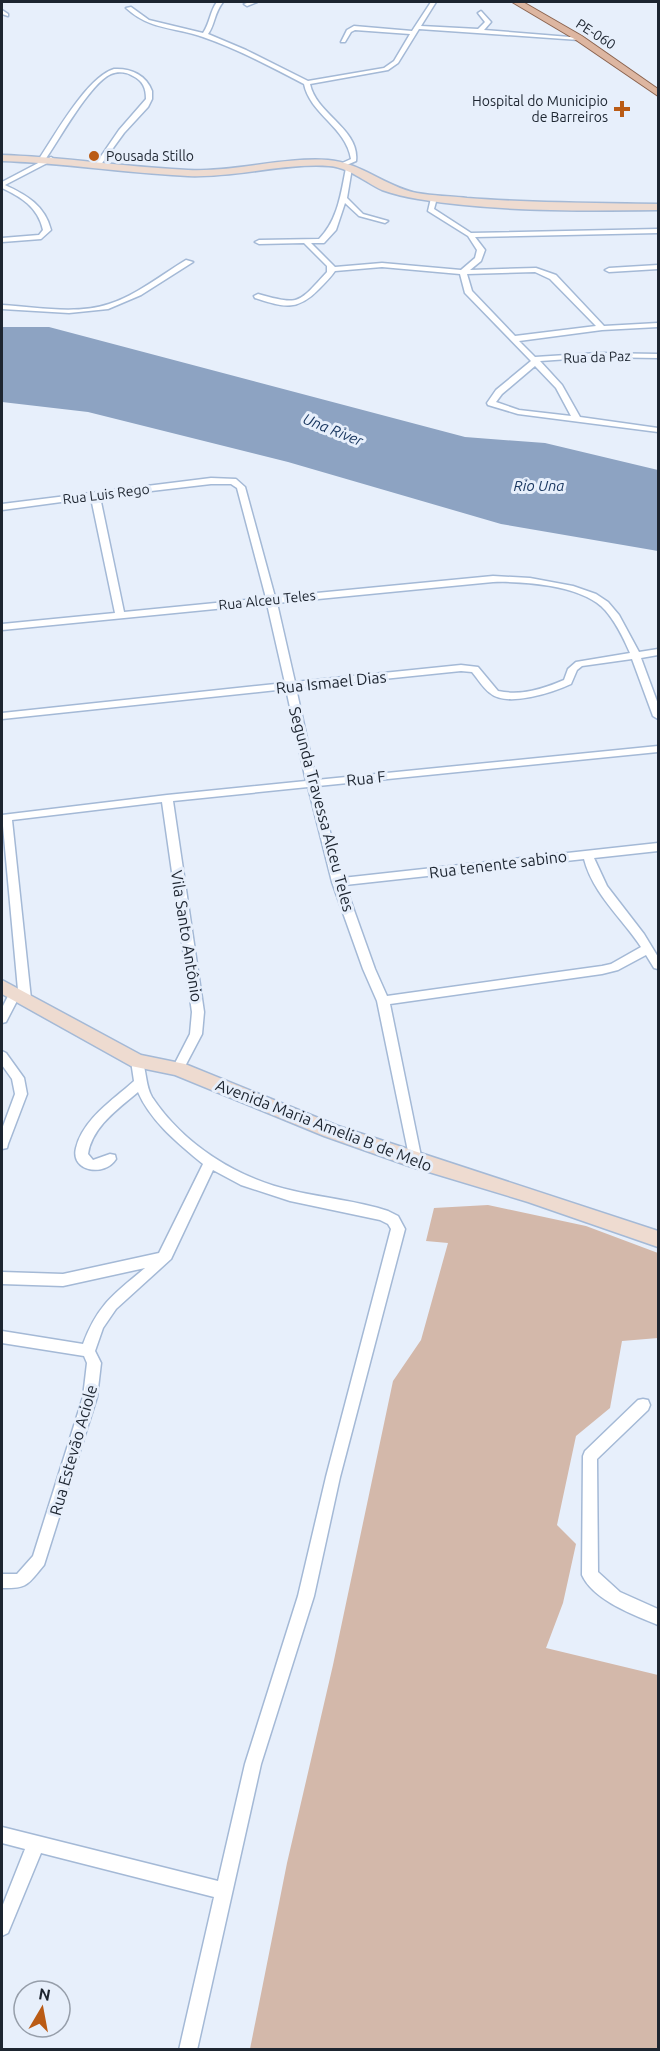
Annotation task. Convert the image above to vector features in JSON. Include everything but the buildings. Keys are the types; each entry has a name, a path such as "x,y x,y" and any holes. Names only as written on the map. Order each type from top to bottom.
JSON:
{"main road":[{"name":"PE-060","path":"517,2 579,38 658,93"}],"street":[{"path":"204,35 208,31 213,11 220,2"},
{"path":"129,8 147,21 204,35 244,51 306,83 386,69 396,62 433,2"},
{"path":"479,32 488,22 481,13"},
{"path":"343,41 349,31 354,28 579,38"},
{"path":"2,240 41,237 47,230 41,211 2,185 47,159 101,78 115,71 132,73 146,84 149,90 149,100 121,132 98,165"},
{"path":"306,83 308,93 344,134 353,152 354,160 345,166"},
{"path":"3,157 189,173 230,172 299,162 345,166 387,188 405,194 434,198 514,205 658,207"},
{"path":"259,242 321,241 332,230 344,198 345,166"},
{"path":"344,198 361,216 385,221"},
{"path":"434,198 430,210 470,235 481,250 478,259 464,272"},
{"path":"470,235 658,231"},
{"path":"307,243 332,269 387,266 464,272 519,269 542,272 553,278 602,328"},
{"path":"2,307 59,310 105,308 122,301 189,262"},
{"path":"609,270 658,267"},
{"path":"258,296 285,305 295,304 332,269"},
{"path":"464,272 465,282 473,297 536,360 559,387 577,419"},
{"path":"513,339 602,328 658,325"},
{"name":"Rua da Paz","path":"536,360 582,356 658,356"},
{"path":"536,360 499,392 491,403 518,412 658,430"},
{"name":"Rua Luis Rego","path":"2,507 211,481"},
{"name":"Segunda Travessa Alceu Teles","path":"211,481 233,481 241,487 271,599 312,783 338,882 383,1001 416,1161"},
{"path":"95,495 120,616"},
{"name":"Rua Alceu Teles","path":"2,627 493,579 533,581 578,590 600,600 622,629 635,655 658,716"},
{"name":"Rua Ismael Dias","path":"2,716 467,667 478,672 495,693 518,695 547,690 568,682 573,669 579,664 658,652"},
{"name":"Rua F","path":"4,817 167,798 658,749"},
{"name":"Vila Santo Antônio","path":"167,798 198,1012 194,1040 178,1069"},
{"path":"2,1020 14,993 4,817"},
{"name":"Rua tenente sabino","path":"338,882 658,847"},
{"name":"Rua tenente sabino","path":"588,854 594,876 604,892 658,965"},
{"path":"383,1001 602,970 614,967 647,949"},
{"name":"Avenida Maria Amelia B de Melo","path":"14,993 137,1061 178,1069 331,1131 416,1161 529,1195 658,1239"},
{"path":"2,1056 18,1078 21,1094 2,1144"},
{"path":"137,1061 140,1083 147,1100 162,1120 210,1163 246,1181 290,1196 383,1215 393,1220 398,1229 333,1477 306,1596 253,1764 188,2049"},
{"path":"110,1159 98,1166 90,1165 81,1156 84,1141 101,1118 140,1083"},
{"path":"2,1337 88,1351 110,1306 149,1275 164,1258 173,1244 210,1163"},
{"path":"2,1278 63,1280 164,1258"},
{"name":"Rua Estevão Aciole","path":"2,1581 20,1581 39,1560 90,1397 94,1364 88,1351"},
{"path":"643,1405 590,1456 590,1575 614,1597 658,1617"},
{"path":"2,1835 225,1891"},
{"path":"2,1927 36,1844"}],"shaded area":[{"path":"488,1205 586,1226 658,1253 658,1338 622,1341 610,1408 576,1436 557,1525 576,1544 563,1603 546,1648 658,1675 658,2049 250,2049 287,1863 333,1665 393,1381 421,1340 448,1243 426,1241 434,1208"}],"water":[{"name":"Rio Una","path":"2,327 49,327 465,437 545,443 658,470 658,551 501,524 288,462 88,412 2,402"}],"place":[{"name":"Hospital do Municipio de Barreiros","path":"622,109"},
{"name":"Pousada Stillo","path":"94,156"}],"water label":[{"name":"Una River","path":"333,430"}]}
